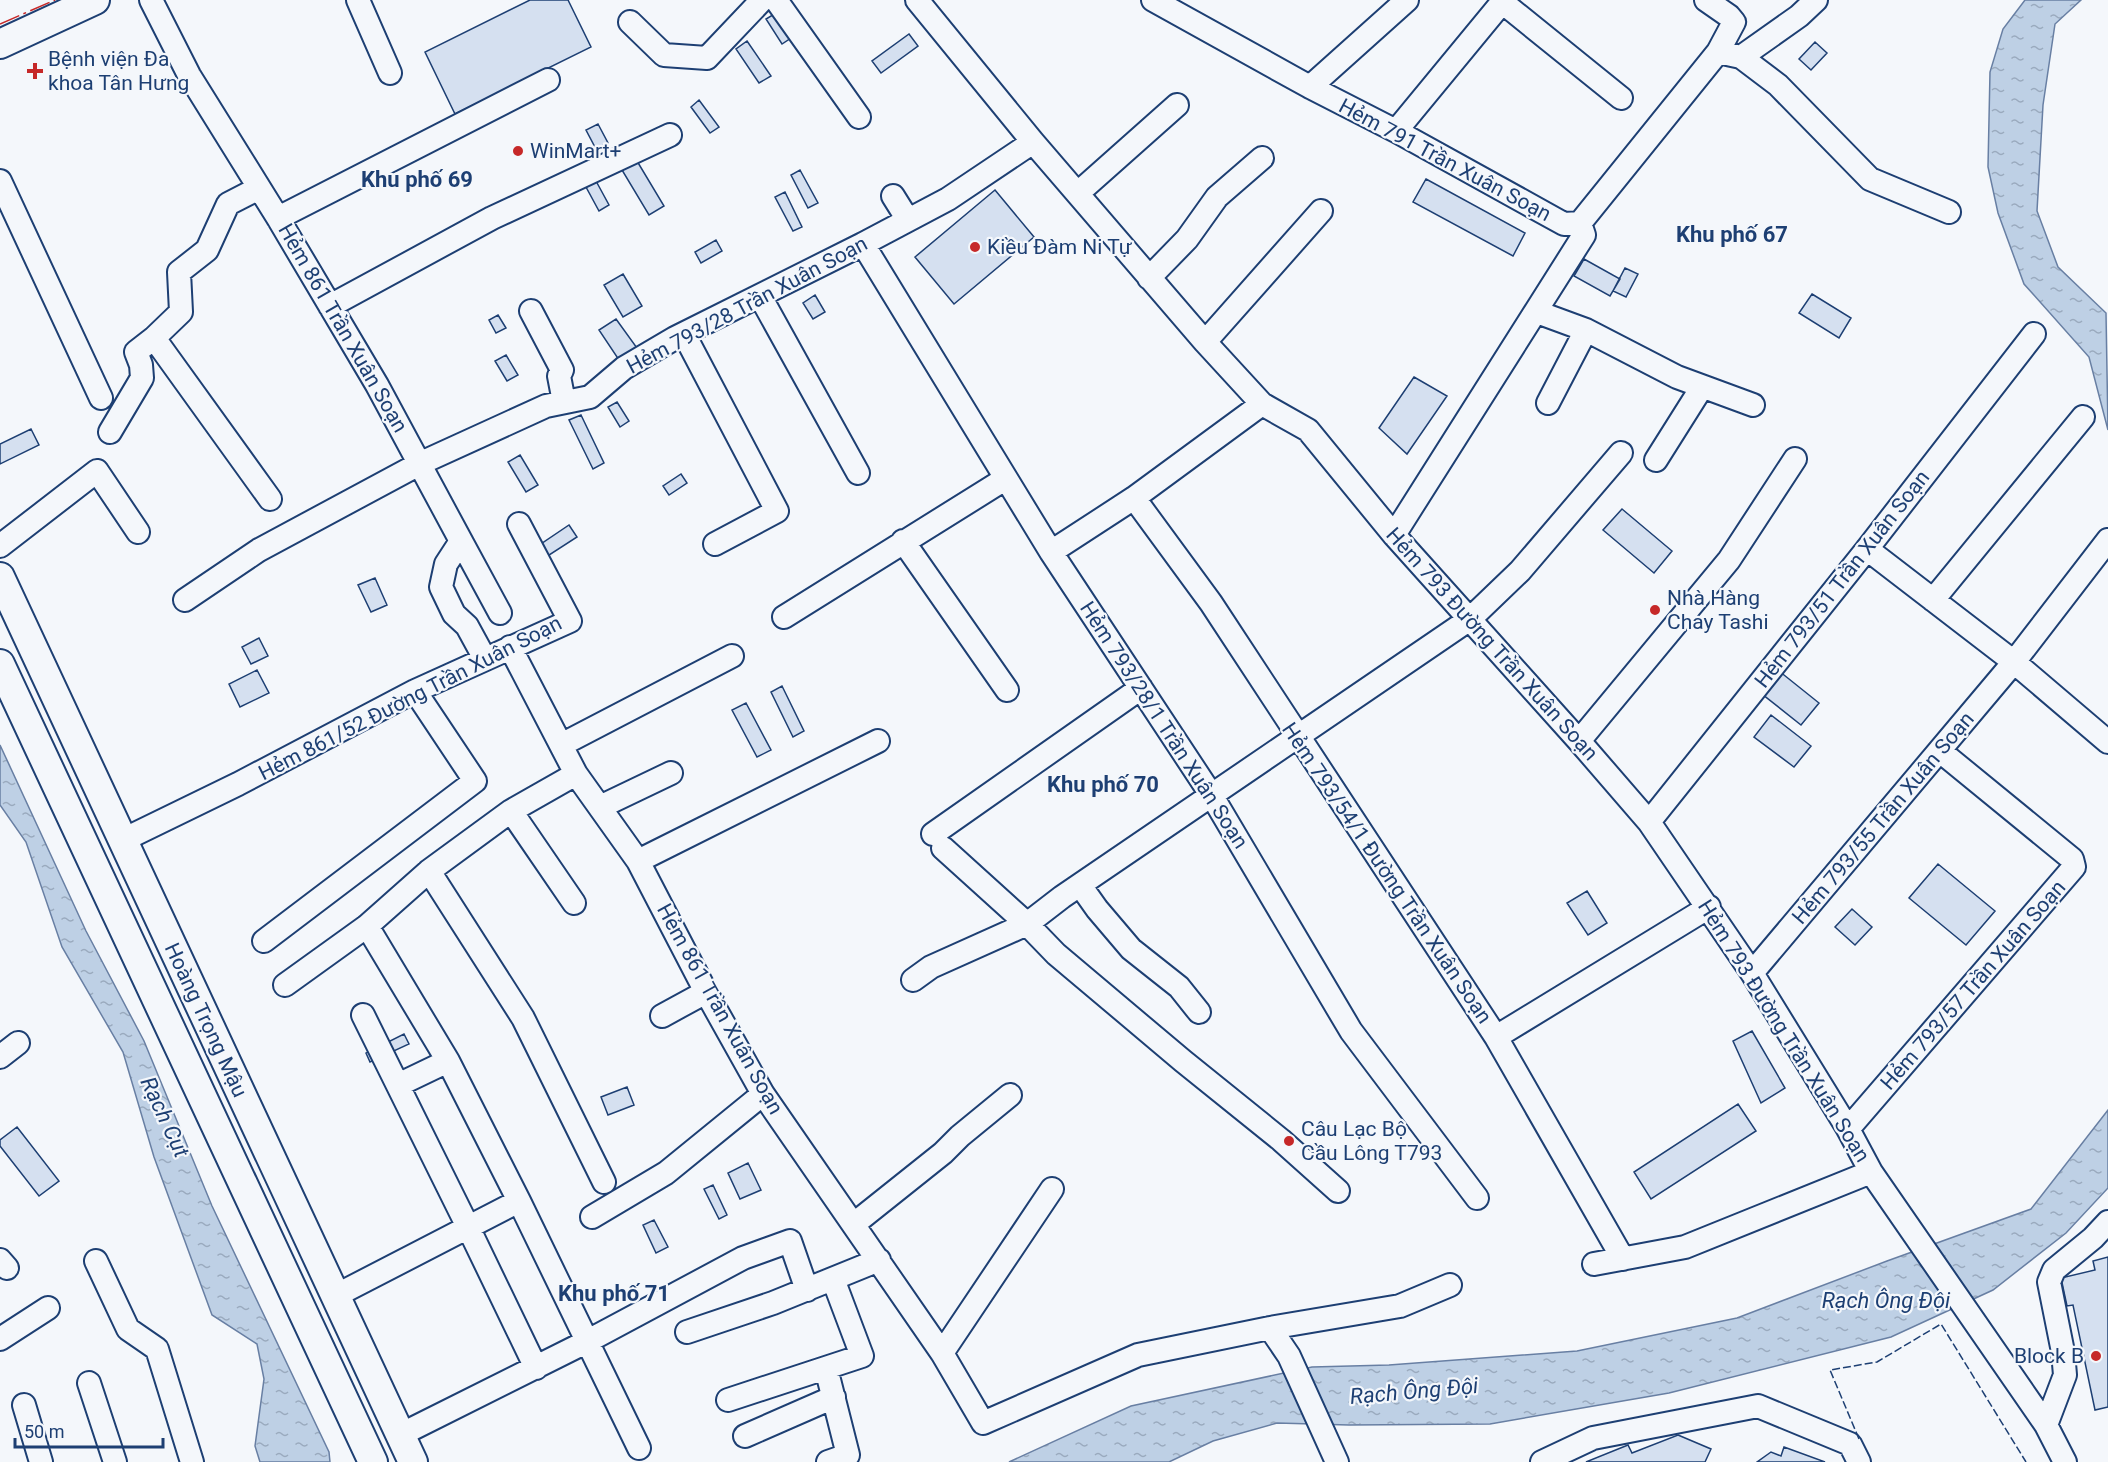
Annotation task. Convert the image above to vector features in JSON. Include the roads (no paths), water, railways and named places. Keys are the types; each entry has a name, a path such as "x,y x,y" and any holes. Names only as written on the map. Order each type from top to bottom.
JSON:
{"main road":[{"path":"0,44 95,0"},
{"name":"Hoàng Trọng Mậu","path":"0,577 412,1462"},
{"name":"Hoàng Trọng Mậu","path":"0,664 370,1456"},
{"path":"90,856 123,840"},
{"path":"233,1162 266,1149"},
{"path":"370,1456 400,1436"}],"street":[{"name":"Hẻm 861 Trần Xuân Soạn","path":"151,0 189,75 278,218 377,385 500,613"},
{"path":"358,0 390,73"},
{"path":"630,22 664,55 707,58 762,0"},
{"path":"776,0 859,117"},
{"name":"Hẻm 793 Đường Trần Xuân Soạn","path":"917,0 1033,142 1205,342 1262,404 1308,430 1394,535 1649,822 1752,973 1848,1130 1871,1172 2046,1425"},
{"name":"Hẻm 791 Trần Xuân Soạn","path":"1153,0 1564,224 1580,223 1718,52 1734,22 1730,16 1707,0"},
{"path":"1310,87 1407,0"},
{"path":"1741,57 1799,16 1816,0"},
{"path":"1396,131 1503,1 1621,98"},
{"path":"1718,52 1741,57 1778,85 1870,179 1948,212"},
{"path":"278,218 548,80"},
{"path":"1078,193 1177,105"},
{"path":"330,306 492,218 670,135"},
{"name":"Hẻm 793/28 Trần Xuân Soạn","path":"185,600 258,550 421,464 546,406 590,397 624,368 684,334 948,199 1033,142"},
{"path":"1149,278 1186,239 1217,197 1262,158"},
{"path":"0,181 101,398"},
{"path":"110,432 142,378 141,365 136,352 181,312 179,272 207,250 228,204 259,188"},
{"path":"893,196 908,220"},
{"path":"1205,342 1321,211"},
{"path":"1394,535 1584,235 1580,223"},
{"name":"Hẻm 793/28/1 Trần Xuân Soạn","path":"863,244 1051,552 1212,796 1351,1031 1477,1198"},
{"path":"760,296 858,473"},
{"path":"531,311 562,370 559,376 564,402"},
{"path":"1537,312 1586,330 1677,377 1753,405"},
{"path":"1548,403 1586,330"},
{"path":"684,334 777,511 715,544"},
{"name":"Hẻm 793/51 Trần Xuân Soạn","path":"1649,822 1867,549 2034,334"},
{"path":"154,338 270,499"},
{"path":"1656,460 1702,387"},
{"path":"1051,552 1134,498 1262,404"},
{"path":"1933,600 2082,417"},
{"path":"912,980 949,958 1027,924 1080,885 1470,619 1521,571 1621,453"},
{"path":"1579,741 1730,560 1795,459"},
{"path":"0,546 97,471 138,532"},
{"path":"784,616 1005,479"},
{"name":"Hẻm 793/54/1 Đường Trần Xuân Soạn","path":"1134,498 1211,603 1496,1037 1623,1259"},
{"name":"Hẻm 861/52 Đường Trần Xuân Soạn","path":"123,840 238,784 415,691 570,621 519,524"},
{"name":"Hẻm 793/55 Trần Xuân Soạn","path":"1752,973 2014,662 2108,540"},
{"path":"461,541 446,564 441,587 454,614 466,626 485,659"},
{"path":"903,541 1007,690"},
{"path":"1867,549 2014,662 2108,742"},
{"name":"Hẻm 861 Trần Xuân Soạn","path":"510,647 576,774 638,861 706,992 763,1094 942,1353 983,1423 1138,1355 1270,1328"},
{"path":"561,745 732,656"},
{"path":"1141,688 938,841 1056,954 1281,1140 1338,1191"},
{"path":"264,941 475,782 415,691"},
{"path":"638,861 878,741"},
{"name":"Hẻm 793/57 Trần Xuân Soạn","path":"1848,1130 2074,867 2072,859 1940,751"},
{"path":"600,807 670,773"},
{"path":"285,985 367,926 429,871 511,811 576,774"},
{"path":"511,811 574,903"},
{"path":"429,871 523,1018 604,1182"},
{"path":"1080,885 1096,909 1131,949 1179,987 1199,1012"},
{"path":"1496,1037 1709,907"},
{"path":"367,926 448,1061 639,1448"},
{"path":"663,1016 706,992"},
{"path":"363,1015 536,1368"},
{"path":"398,1085 448,1061"},
{"path":"592,1217 666,1173 763,1094"},
{"path":"854,1224 943,1153 1010,1095"},
{"path":"1594,1264 1685,1247 1871,1172"},
{"path":"942,1353 1052,1189"},
{"path":"335,1296 519,1201"},
{"path":"2065,1462 2046,1425 2065,1375 2063,1352 2049,1282 2054,1270 2103,1232"},
{"path":"400,1436 536,1368 743,1258 790,1241 807,1290"},
{"path":"687,1332 773,1304 879,1260"},
{"path":"96,1261 128,1329 157,1349 192,1462"},
{"path":"728,1400 862,1356 833,1279"},
{"path":"1337,1462 1288,1356 1270,1328 1400,1306 1450,1285"},
{"path":"0,1339 48,1308"},
{"path":"826,1368 848,1455 828,1462"},
{"path":"89,1383 115,1462"},
{"path":"745,1436 834,1397"},
{"path":"24,1405 41,1462"},
{"path":"1542,1462 1593,1438 1758,1406 1850,1444 1859,1462"}],"water":[{"path":"2025,0 2081,0 2055,24 2043,105 2037,211 2058,267 2106,313 2108,430 2089,357 2024,284 1998,213 1988,167 1990,72 2003,29"},
{"name":"Rạch Cụt","path":"0,745 86,931 144,1041 212,1206 329,1452 330,1462 260,1462 255,1446 264,1379 257,1344 212,1315 154,1157 123,1052 62,947 26,842 0,805"},
{"name":"Rạch Ông Đội","path":"2108,1110 2108,1188 2066,1233 1993,1290 1891,1337 1669,1393 1490,1424 1277,1423 1213,1441 1169,1462 1009,1462 1131,1406 1312,1367 1389,1365 1577,1351 1737,1318 2031,1209"}],"place":[{"name":"Bệnh viện Đa khoa Tân Hưng","path":"35,71"},
{"name":"WinMart+","path":"518,151"},
{"name":"Kiều Đàm Ni Tự","path":"975,247"},
{"name":"Nhà Hàng Chay Tashi","path":"1655,610"},
{"name":"Câu Lạc Bộ Cầu Lông T793","path":"1289,1141"},
{"name":"Block B","path":"2096,1356"}],"district":[{"name":"Khu phố 69","path":"417,179"},
{"name":"Khu phố 67","path":"1732,234"},
{"name":"Khu phố 70","path":"1103,784"},
{"name":"Khu phố 71","path":"614,1293"}]}
